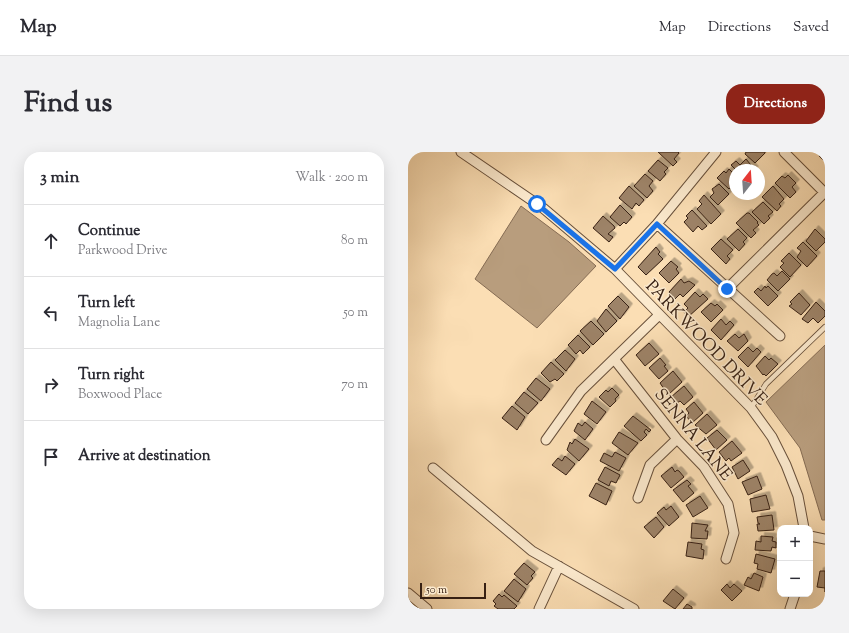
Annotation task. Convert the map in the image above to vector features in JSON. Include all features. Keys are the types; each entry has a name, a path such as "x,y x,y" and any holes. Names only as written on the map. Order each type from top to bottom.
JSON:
{"street":[{"name":"PARKWOOD DRIVE","path":"460,152 543,208 615,269 751,408 772,437 786,464 798,496 803,525"},
{"path":"615,269 657,224 716,152"},
{"path":"727,289 825,193 784,152"},
{"path":"657,224 780,336"},
{"path":"546,440 581,391 659,314"},
{"name":"SENNA LANE","path":"614,359 677,438 704,467 728,504 734,533 726,559"},
{"path":"638,498 650,464 677,438"},
{"path":"433,468 532,551 634,609"},
{"path":"813,537 825,539"},
{"path":"539,609 560,566"},
{"path":"408,593 427,609"},
{"path":"790,609 794,597"}],"lane":[{"path":"751,408 766,384 825,327"}],"shaded area":[{"path":"521,206 569,242 596,266 537,328 475,279"},
{"path":"825,345 825,520 822,520 800,448 766,402"}],"building":[{"path":"658,152 678,152 679,153 674,159 677,162 673,166"},
{"path":"746,152 765,153 755,163 745,154"},
{"path":"820,152 825,152 824,161 819,156 821,153"},
{"path":"746,159 750,164 741,164"},
{"path":"658,160 668,168 664,172 666,174 660,181 648,171"},
{"path":"736,161 739,164 732,164"},
{"path":"729,169 729,189 717,178 724,171 726,173"},
{"path":"645,174 653,181 649,186 653,191 647,198 634,186"},
{"path":"788,175 796,183 792,187 796,192 790,198 775,183 782,176 785,178"},
{"path":"719,184 729,194 718,205 710,197 714,193 712,189"},
{"path":"629,186 644,200 639,206 636,203 632,209 619,198"},
{"path":"773,186 784,199 779,204 781,206 777,211 765,200 765,194"},
{"path":"704,195 721,214 711,224 697,209 702,204 699,201"},
{"path":"763,202 773,212 768,216 770,218 764,224 752,212"},
{"path":"620,205 632,217 626,224 624,222 620,226 610,217"},
{"path":"692,210 707,226 702,230 698,226 693,232 684,222 688,218 686,216"},
{"path":"747,213 749,213 758,222 757,223 759,225 753,230 756,233 751,238 736,223"},
{"path":"603,216 615,228 608,234 613,237 609,242 593,228"},
{"path":"738,229 747,238 743,242 745,244 739,251 727,239"},
{"path":"815,229 825,239 825,242 816,251 806,241"},
{"path":"721,239 733,250 727,256 730,259 726,264 711,249"},
{"path":"803,242 817,256 807,267 797,257 801,251 797,248"},
{"path":"656,247 660,252 658,254 663,259 646,275 638,267"},
{"path":"789,253 801,265 790,277 780,267 784,263 781,261"},
{"path":"671,261 678,267 676,269 679,273 669,283 659,273"},
{"path":"782,271 790,279 778,291 767,280 772,274 774,273 777,276"},
{"path":"681,279 684,283 689,281 695,285 683,297 680,294 675,299 669,292"},
{"path":"765,286 766,288 768,286 778,296 768,306 754,292 758,288 761,291"},
{"path":"695,292 700,297 703,294 708,299 688,317 684,312 688,308 684,304"},
{"path":"799,293 810,305 801,315 789,306 792,304 790,302"},
{"path":"618,296 629,307 620,319 608,306"},
{"path":"816,302 825,311 825,316 818,323 813,318 808,323 802,319"},
{"path":"711,303 715,306 717,304 723,310 711,322 701,312"},
{"path":"606,309 617,321 606,332 597,321"},
{"path":"721,319 726,325 730,321 734,325 721,340 711,330"},
{"path":"591,321 604,334 593,345 580,331"},
{"path":"735,334 739,338 744,334 748,341 738,351 727,341"},
{"path":"578,335 590,347 583,354 580,350 576,354 568,345"},
{"path":"649,343 659,354 645,366 636,355"},
{"path":"748,347 753,352 757,348 761,352 748,367 738,357"},
{"path":"565,350 575,359 566,371 555,360"},
{"path":"765,356 769,360 771,358 778,364 766,376 764,374 763,375 756,366"},
{"path":"660,358 666,365 664,366 668,371 659,379 649,368"},
{"path":"551,362 564,374 557,381 555,379 550,382 541,373"},
{"path":"673,371 682,382 668,395 660,383"},
{"path":"536,378 550,389 541,401 527,389"},
{"path":"684,386 693,397 684,405 680,401 677,403 671,397"},
{"path":"612,388 619,395 610,407 599,397 606,390 608,392"},
{"path":"524,392 538,403 528,414 515,403"},
{"path":"592,401 606,412 597,424 584,414"},
{"path":"694,402 703,413 692,423 686,416 689,413 686,409"},
{"path":"512,406 525,417 517,430 502,418"},
{"path":"707,414 717,425 706,434 695,425"},
{"path":"633,416 651,430 649,432 646,429 644,432 647,435 641,441 624,426"},
{"path":"585,422 593,429 585,440 574,431 578,423 582,426"},
{"path":"717,430 727,440 716,450 707,438"},
{"path":"619,432 638,443 628,455 612,443"},
{"path":"575,439 589,449 579,461 567,450 570,442 572,444"},
{"path":"732,441 742,453 731,461 729,458 726,461 719,452"},
{"path":"615,452 626,458 619,471 600,461 604,453 612,457"},
{"path":"565,456 575,464 566,475 552,465 558,458 562,461"},
{"path":"743,460 750,471 738,479 732,467"},
{"path":"605,467 620,475 616,483 611,481 609,486 598,480"},
{"path":"672,467 675,472 677,470 679,471 684,477 671,488 661,476"},
{"path":"757,476 762,489 748,495 742,482"},
{"path":"687,480 691,484 688,486 694,493 683,502 673,490"},
{"path":"596,483 612,491 606,505 589,496"},
{"path":"766,495 770,509 752,512 750,499"},
{"path":"700,496 708,508 693,517 686,505"},
{"path":"671,506 679,517 669,526 657,513 664,507 666,510"},
{"path":"772,515 774,530 758,531 757,524 760,524 758,523 757,517"},
{"path":"656,517 664,527 654,538 644,527"},
{"path":"692,523 708,525 705,531 708,531 707,539 691,538"},
{"path":"761,536 773,537 772,541 776,542 776,548 772,547 771,551 755,550 756,541 761,542"},
{"path":"688,542 702,544 701,549 704,550 703,559 686,556"},
{"path":"756,554 775,559 771,573 757,569 758,564 754,563"},
{"path":"524,563 535,572 531,576 533,578 527,585 514,574"},
{"path":"820,571 825,571 825,588 817,587"},
{"path":"754,573 763,577 759,591 744,585 748,577 751,579"},
{"path":"514,579 526,589 518,602 504,591"},
{"path":"727,584 730,588 734,584 742,591 732,601 721,590"},
{"path":"673,589 684,598 675,609 663,601"},
{"path":"499,594 502,597 504,595 517,606 514,609 498,609 494,606 496,604 493,601"},
{"path":"687,604 692,607 692,609 683,609"}],"route":[{"path":"537,204 615,269 657,224 727,289"}]}
